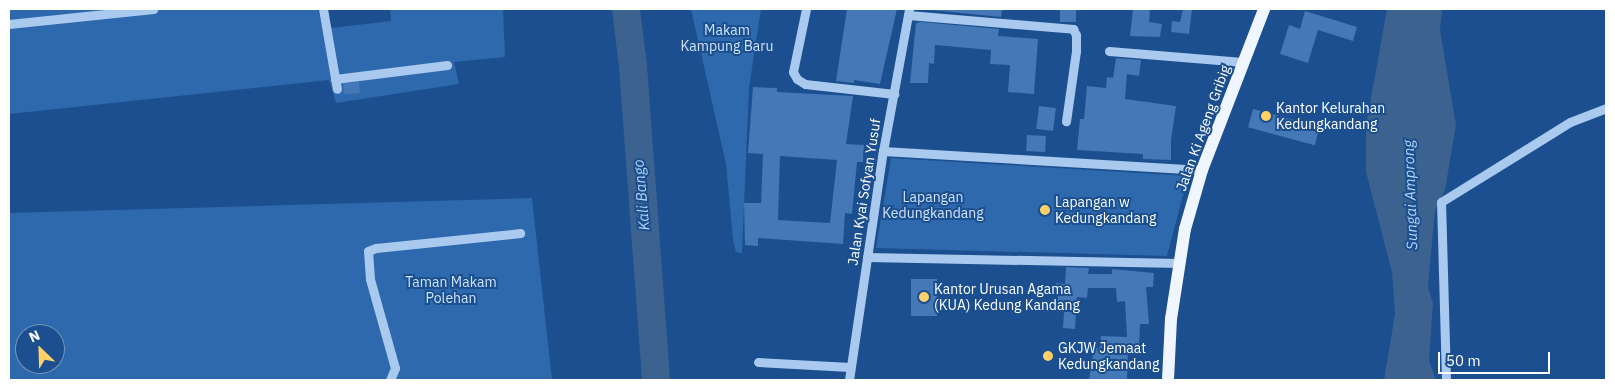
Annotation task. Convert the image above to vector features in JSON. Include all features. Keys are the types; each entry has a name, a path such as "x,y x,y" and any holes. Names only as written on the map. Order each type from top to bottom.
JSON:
{"main road":[{"name":"Jalan Ki Ageng Gribig","path":"1170,380 1171,319 1185,229 1202,170 1264,9"}],"street":[{"path":"9,24 84,12 153,9"},
{"path":"323,9 337,89"},
{"path":"806,9 792,72 797,80 805,84 894,94"},
{"path":"909,12 1073,29 1076,35 1076,52 1066,121"},
{"name":"Jalan Kyai Sofyan Yusuf","path":"849,380 884,151 909,12"},
{"path":"1109,51 1243,62"},
{"path":"335,79 448,65"},
{"path":"1446,380 1441,202 1570,122 1606,108"},
{"path":"884,151 1202,170"},
{"path":"390,380 396,368 370,279 368,251 376,248 520,233"},
{"path":"867,257 1179,263"},
{"path":"758,362 850,367"}],"green space":[{"path":"9,9 318,9 323,29 391,21 390,9 503,9 505,57 454,62 459,84 336,103 329,80 9,114"},
{"name":"Makam Kampung Baru","path":"691,9 761,9 749,88 742,253 736,252 733,240 726,164"},
{"name":"Lapangan Kedungkandang","path":"891,158 1188,176 1167,256 876,248"},
{"name":"Taman Makam Polehan","path":"532,198 552,380 9,380 9,213"}],"water":[{"name":"Sungai Amprong","path":"1387,9 1442,9 1440,30 1456,125 1445,190 1435,210 1428,287 1433,303 1429,360 1436,380 1384,380 1395,314 1392,272 1366,172 1366,126"}],"building":[{"path":"847,9 897,9 880,84 854,80 854,83 836,81"},
{"path":"922,9 1002,9 1001,17"},
{"path":"1060,9 1076,9 1076,22 1060,22"},
{"path":"1133,9 1150,10 1149,22 1162,24 1160,37 1130,36"},
{"path":"1183,9 1192,9 1189,34 1171,32 1172,21 1180,22"},
{"path":"1305,11 1357,27 1353,41 1318,30 1308,63 1280,54 1289,25 1300,29"},
{"path":"916,23 999,29 998,36 1038,39 1034,94 1008,92 1010,65 990,64 991,50 935,45 934,64 929,63 928,83 910,83"},
{"path":"1116,58 1141,60 1139,76 1127,74 1125,99 1176,106 1171,140 1171,160 1143,159 1143,154 1077,150 1080,119 1084,119 1087,86 1106,88 1107,77 1113,78"},
{"path":"359,82 360,93 344,94 343,83"},
{"path":"753,87 777,88 777,92 853,96 846,144 864,145 863,162 857,162 852,214 845,213 843,244 758,238 758,246 745,245 744,203 761,203 763,154 748,153","holes":["780,156 837,160 830,223 778,220"]},
{"path":"1039,106 1056,108 1053,131 1036,129"},
{"name":"Kantor Kelurahan Kedungkandang","path":"1253,109 1320,127 1315,145 1248,127"},
{"path":"1027,135 1046,136 1045,152 1026,151"},
{"path":"1066,267 1089,268 1088,274 1112,274 1112,269 1154,273 1153,287 1146,287 1149,324 1140,324 1139,348 1128,347 1127,380 1089,380 1094,348 1100,348 1101,336 1127,337 1125,301 1117,302 1116,288 1088,288 1087,298 1077,297 1075,329 1063,328 1064,312 1056,312 1058,296 1056,296 1056,283 1065,284"},
{"name":"Kantor Urusan Agama (KUA) Kedung Kandang","path":"911,279 937,279 937,316 911,316"}],"waterway":[{"name":"Kali Bango","path":"626,9 633,66 656,380"}],"place":[{"name":"Kantor Kelurahan Kedungkandang","path":"1266,116"},
{"name":"Lapangan w Kedungkandang","path":"1045,210"},
{"name":"Kantor Urusan Agama (KUA) Kedung Kandang","path":"924,297"},
{"name":"GKJW Jemaat Kedungkandang","path":"1048,356"}]}
